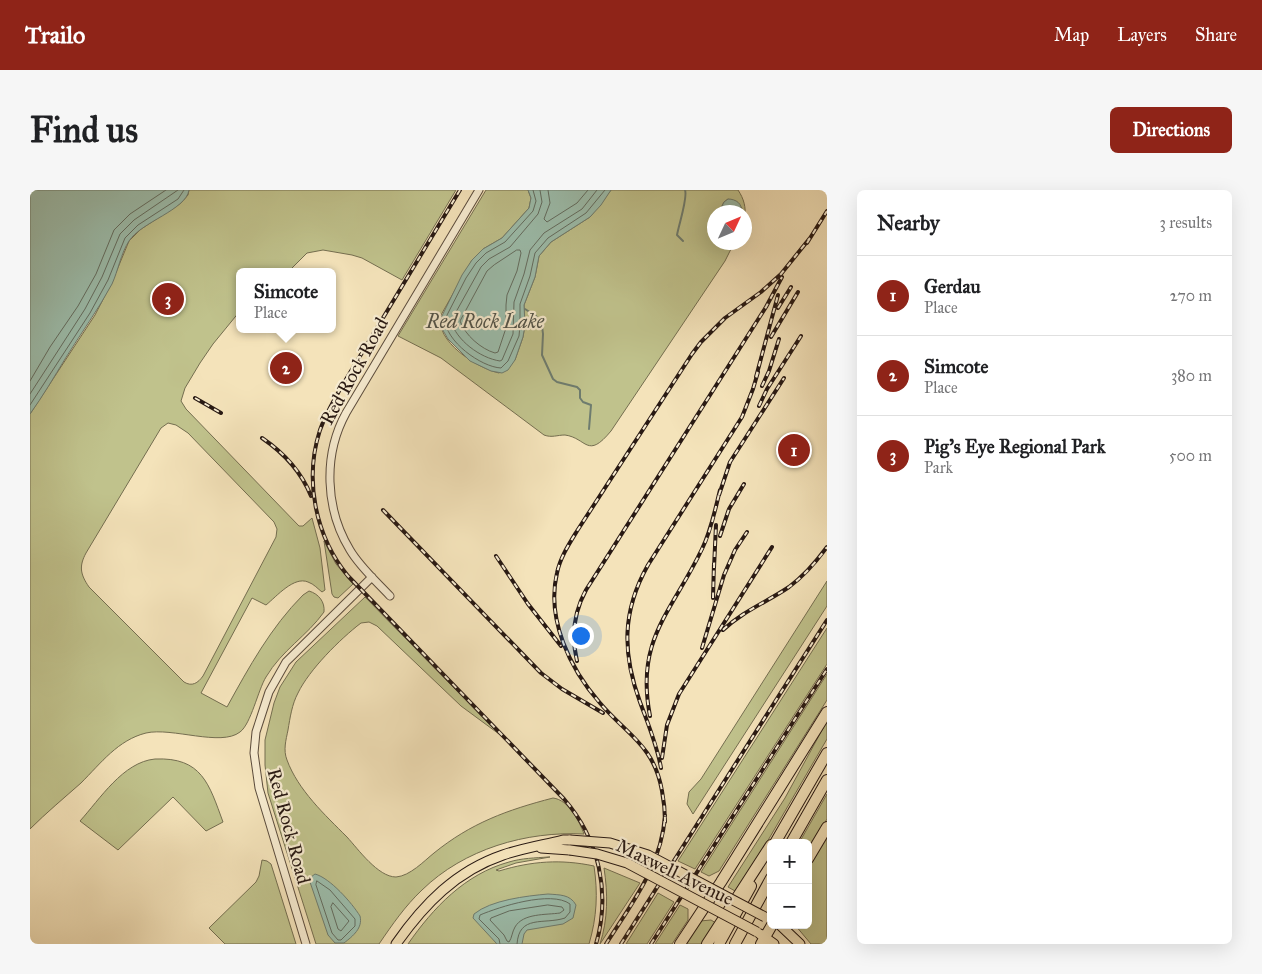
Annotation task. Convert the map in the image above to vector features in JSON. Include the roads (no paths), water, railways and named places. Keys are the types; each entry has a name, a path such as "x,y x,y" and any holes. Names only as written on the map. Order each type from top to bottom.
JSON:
{"highway":[{"path":"680,944 716,890 827,712"},
{"path":"776,839 827,753"},
{"path":"793,839 827,780"},
{"path":"812,853 827,827"},
{"path":"707,944 767,852"},
{"path":"719,944 767,857"},
{"path":"735,944 768,884"},
{"path":"761,938 767,925"}],"main road":[{"name":"Maxwell Avenue","path":"396,944 426,905 457,878 476,866 496,857 563,840 598,842 632,849 661,861 767,920"},
{"name":"Maxwell Avenue","path":"536,847 597,854 627,863 706,904 774,944"},
{"path":"784,929 800,944"}],"street":[{"name":"Red Rock Road","path":"390,596 349,548 340,530 333,510 330,470 335,440 346,413 479,190"},
{"name":"Red Rock Road","path":"306,944 261,798 256,771 255,738 269,692 286,662 372,577"}],"water":[{"path":"30,190 189,190 180,204 143,228 129,241 107,294 30,414"},
{"name":"Red Rock Lake","path":"528,190 611,190 590,217 551,242 539,256 535,277 524,305 525,325 523,337 515,360 508,370 502,373 491,371 470,361 448,339 441,327 440,320 462,275 472,260 483,249 502,238 529,208 531,198"},
{"path":"728,199 734,200 740,205 722,205"},
{"path":"315,874 321,876 334,886 360,916 359,928 344,943 335,943 328,935 310,882 311,877"},
{"path":"548,894 564,896 574,901 576,905 573,918 563,924 527,930 522,944 497,944 473,918 474,914 481,909 499,902"}],"waterway":[{"path":"683,241 677,235 686,193 685,190"},
{"path":"525,309 536,316 542,326 542,355 553,379 557,382 577,387 580,390 580,398 583,402 591,405 589,429"}],"railway":[{"path":"460,190 339,391 324,420 315,449 313,468 316,506 320,525 327,543 348,576 564,799 576,815 586,831 593,849 599,867 602,886 600,925 596,944"},
{"path":"807,243 827,211"},
{"path":"665,822 662,791 653,762 646,751 589,690 570,659 563,642 555,608 554,590 558,567 577,531 701,342 725,318 761,292 781,274 810,238"},
{"path":"577,661 574,642 576,616 586,590 766,307 782,277"},
{"path":"778,308 791,287"},
{"path":"771,337 798,292"},
{"path":"756,377 778,295"},
{"path":"759,406 767,389 801,336"},
{"path":"762,386 779,339"},
{"path":"661,768 655,743 634,684 630,666 628,632 633,599 648,565 742,417 758,372"},
{"path":"719,495 730,462 784,378"},
{"path":"195,398 221,413"},
{"path":"262,438 291,463 302,478 311,496"},
{"path":"720,536 729,509 744,484"},
{"path":"650,716 647,689 648,666 652,646 668,609 691,571 705,542 720,490"},
{"path":"383,510 541,673 562,689 603,713"},
{"path":"714,568 716,525"},
{"path":"702,648 724,575 735,550 747,532"},
{"path":"662,758 667,725 679,694 772,547"},
{"path":"723,630 739,617 794,583 810,568 827,547"},
{"path":"496,556 528,604 561,646"},
{"path":"713,598 714,563"},
{"path":"621,944 827,620"},
{"path":"651,944 827,669"},
{"path":"606,944 652,867 663,833 665,815"}],"place":[{"name":"Pig's Eye Regional Park","path":"168,299"},
{"name":"Simcote","path":"286,368"},
{"name":"Gerdau","path":"794,450"}]}
